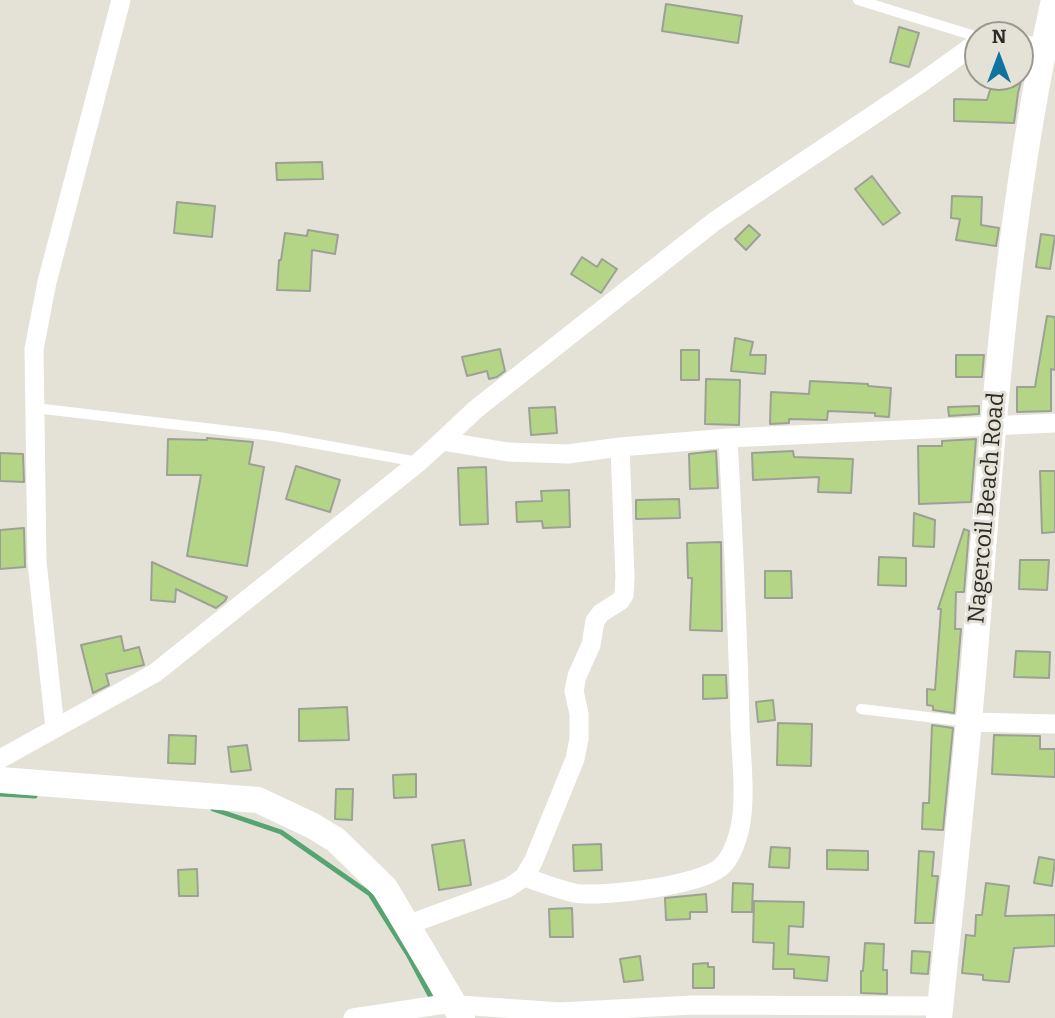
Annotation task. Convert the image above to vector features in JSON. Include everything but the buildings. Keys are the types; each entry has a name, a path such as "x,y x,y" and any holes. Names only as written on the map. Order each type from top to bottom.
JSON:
{"main road":[{"name":"Nagercoil Beach Road","path":"940,1012 970,722 993,426 1009,265 1039,54 1054,0"},
{"path":"0,780 258,800 313,826 336,840 385,888 407,925 448,1008"}],"street":[{"path":"55,728 57,726 37,562 34,349 47,282 121,0"},
{"path":"0,759 155,673 419,462 476,409 715,221 921,83 964,51"},
{"path":"442,441 533,454 568,454 728,438 1055,423"},
{"path":"524,877 575,893 604,895 646,890 713,874 724,864 733,849 740,830 741,799 738,650 728,438"},
{"path":"407,925 508,888 524,877 533,862 575,759 579,739 579,714 574,691 576,676 591,645 596,621 601,612 620,601 624,595 620,447"},
{"path":"970,722 1055,724"},
{"path":"353,1018 448,1008 560,1012 692,1005 782,1012 940,1012"}],"lane":[{"path":"858,0 964,35"},
{"path":"34,408 272,436 419,462"},
{"path":"861,709 970,722"}],"waterway":[{"path":"0,794 35,796"},
{"path":"213,809 281,832 370,894 409,956 433,1001"}]}
